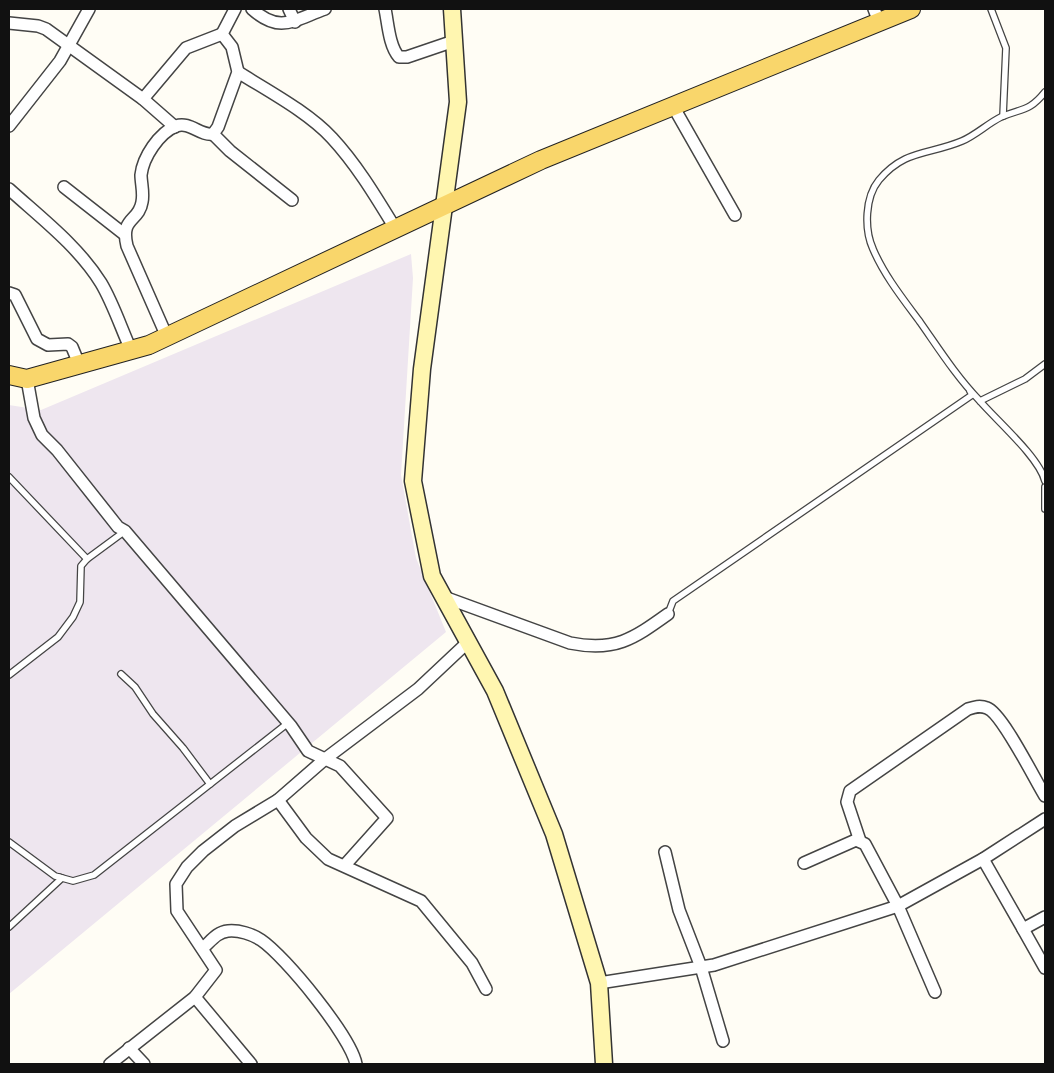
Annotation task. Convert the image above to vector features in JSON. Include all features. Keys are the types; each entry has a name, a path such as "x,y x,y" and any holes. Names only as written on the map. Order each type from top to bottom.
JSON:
{"main road":[{"path":"9,375 27,379 131,350 167,337 541,160 673,106 877,15 911,9"}],"street":[{"path":"9,126 43,85 89,9"},
{"path":"143,99 186,48 222,34 235,9"},
{"path":"252,9 261,17 282,25 295,22 325,9"},
{"path":"289,9 295,22"},
{"path":"385,9 395,53 399,57 407,57 454,41"},
{"path":"452,9 458,102 422,369 413,481 432,576 495,691 554,834 599,982 604,1064"},
{"path":"9,23 38,26 69,44 143,99 175,127"},
{"path":"213,134 228,103 238,72 232,46 222,34"},
{"path":"238,72 292,106 331,137 377,198 396,228"},
{"path":"673,106 735,215"},
{"path":"167,337 127,246 124,234 126,226 142,202 142,166 151,149 175,127 186,126 207,135 213,134"},
{"path":"213,134 230,151 292,200"},
{"path":"64,187 124,234"},
{"path":"9,189 58,233 94,272 102,285 131,350"},
{"path":"9,293 15,295 37,339 48,345 68,344 72,347 79,364"},
{"path":"27,379 34,418 42,435 57,450 118,527 125,531 288,723 308,751 340,766 387,818 345,866"},
{"path":"444,597 570,644 588,647 604,648 637,636 668,614"},
{"path":"110,1064 195,997 216,970 204,948 177,911 176,884 187,867 203,851 235,826 278,800 325,759 418,689 468,642"},
{"path":"935,992 898,906 865,844 860,841 847,802 850,791 968,709 978,706 988,708 1000,719 1045,796"},
{"path":"278,800 306,838 328,859 421,901 472,963 486,990"},
{"path":"599,982 714,965 898,906 983,859 1045,819"},
{"path":"804,863 860,841"},
{"path":"665,852 679,910 701,967 723,1041"},
{"path":"983,859 1045,968"},
{"path":"1023,929 1045,917"},
{"path":"204,948 220,932 229,931 242,932 269,946 298,978 347,1042 356,1064"},
{"path":"195,997 251,1064"},
{"path":"129,1048 144,1064"}],"lane":[{"path":"991,9 1006,48 1003,116"},
{"path":"1045,92 1027,109 1003,116 965,140 947,147 907,157 894,165 878,182 869,202 868,228 873,248 896,288 969,389 1017,440 1040,469 1045,481"},
{"path":"980,401 1026,379 1045,364"},
{"path":"668,614 673,601 972,395 969,389"},
{"path":"9,477 87,559"},
{"path":"1045,487 1045,508"},
{"path":"9,675 58,637 73,618 80,602 81,566 87,559 125,531"},
{"path":"121,674 135,688 153,714 183,748 210,784"},
{"path":"55,876 74,881 94,875 288,723"},
{"path":"9,842 55,876 62,878 9,927"},
{"path":"9,852 15,846"}],"shaded area":[{"path":"411,254 413,278 401,475 416,558 446,632 9,994 9,405 41,410"}]}
